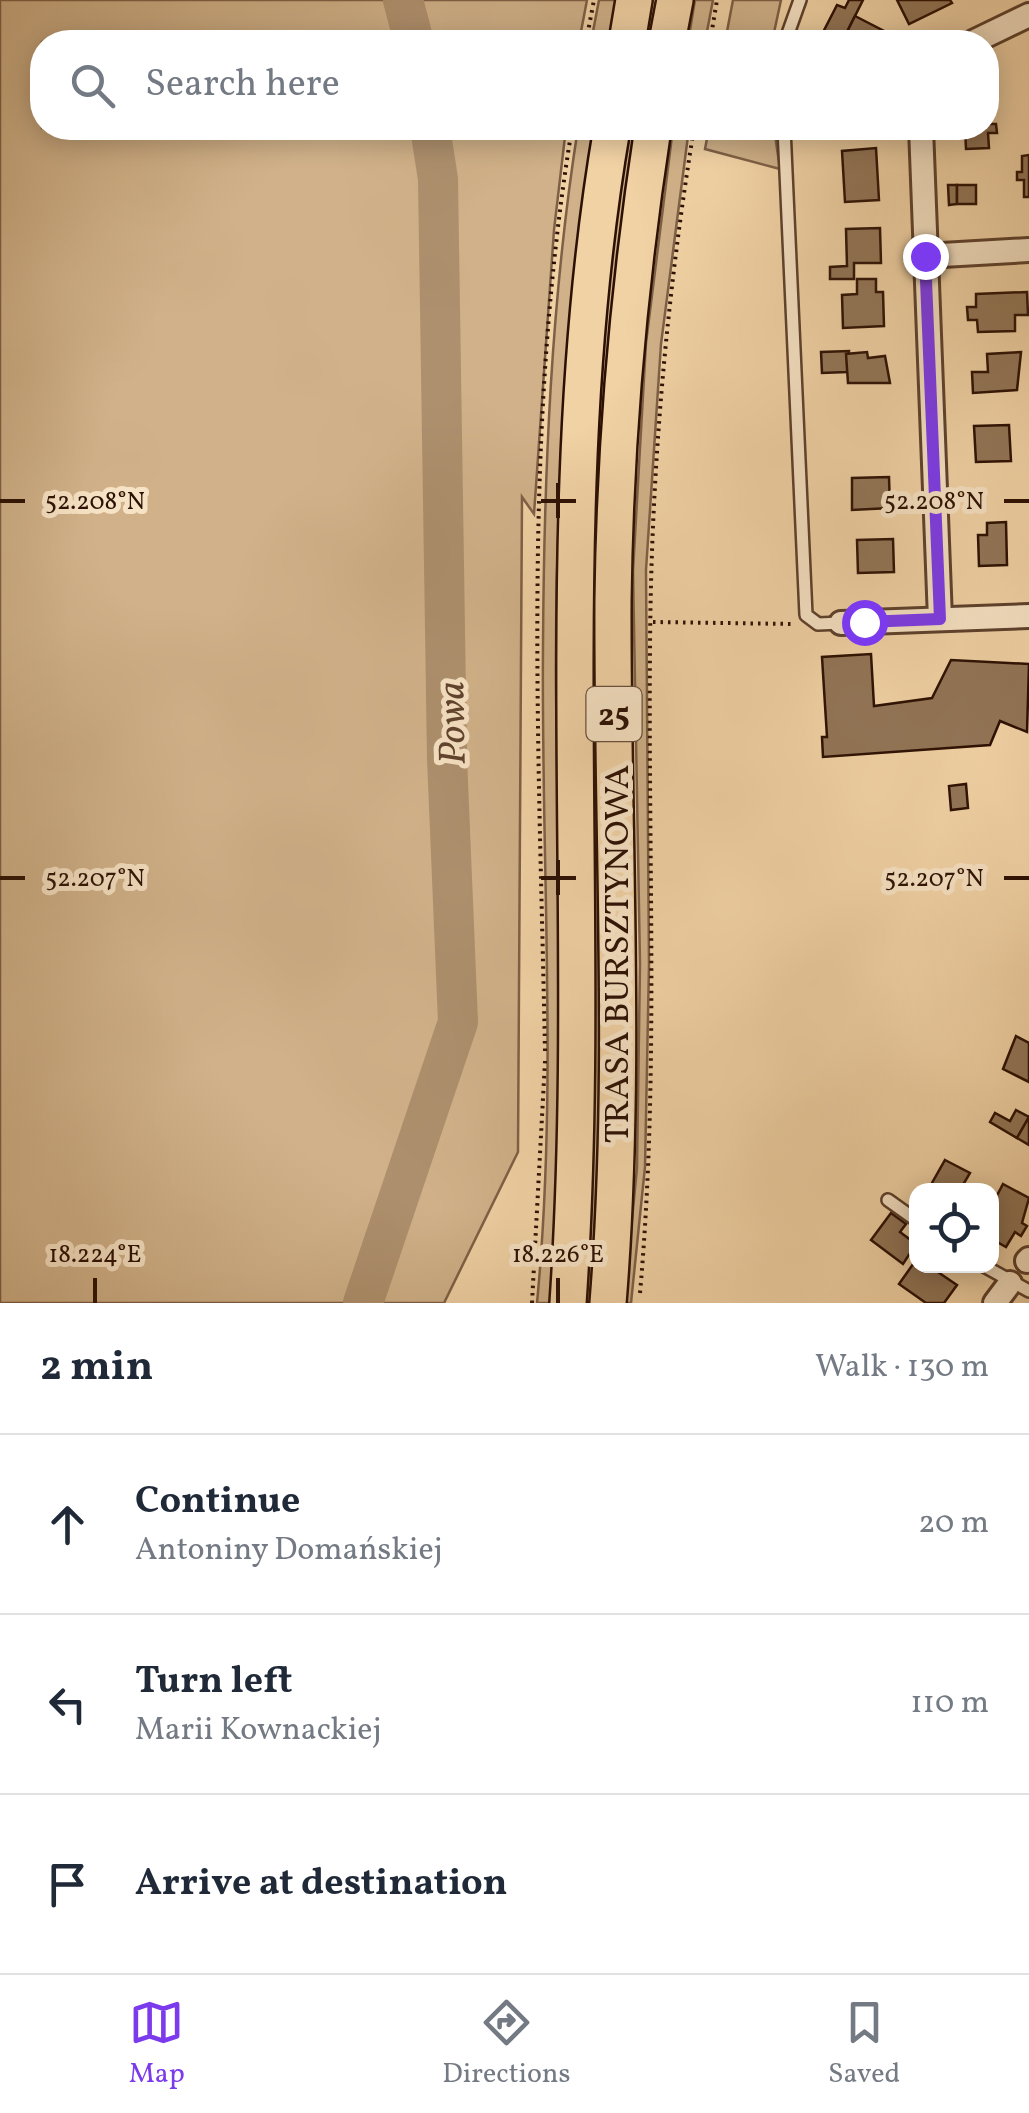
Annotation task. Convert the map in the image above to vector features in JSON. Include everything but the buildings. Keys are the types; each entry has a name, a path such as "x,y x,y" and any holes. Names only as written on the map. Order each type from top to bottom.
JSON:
{"main road":[{"path":"629,30 634,0"},
{"path":"669,30 675,0"},
{"name":"TRASA BURSZTYNOWA","path":"568,1303 580,1043 574,540 592,283 610,140"},
{"name":"TRASA BURSZTYNOWA","path":"608,1303 620,1093 615,528 628,331 652,140"}],"street":[{"path":"998,30 1029,15"},
{"path":"921,140 940,619"},
{"path":"925,256 1029,250"},
{"path":"829,623 1029,616"},
{"path":"995,1303 1019,1287"}],"lane":[{"path":"790,30 800,0"},
{"path":"785,140 804,492 806,615 829,623"},
{"path":"888,1200 909,1215"},
{"path":"996,1273 1019,1287"}],"path":[{"path":"588,30 594,0"},
{"path":"712,30 718,0"},
{"path":"639,1303 653,1074 650,622 659,422 693,140"},
{"path":"650,622 829,623"}],"shaded area":[{"path":"0,0 587,0 581,30 30,30 30,140 565,140 554,230 534,514 522,497 518,1152 444,1303 0,1303"},
{"path":"599,0 617,0 611,30 593,30"},
{"path":"695,0 713,0 707,30 690,30"},
{"path":"733,0 781,0 775,30 727,30"},
{"path":"576,140 593,140 567,386 559,516 556,729 561,1057 557,1221 550,1303 537,1303 548,1057 543,729 545,517 555,321"},
{"path":"625,140 637,140 594,1303 583,1303 595,1013 588,557 607,282"},
{"path":"671,140 687,140 661,344 646,570 649,965 645,1167 631,1303 624,1303 637,1168 640,964 633,571 646,343"},
{"path":"707,140 776,140 780,169 705,149"}],"waterway":[{"name":"Powa","path":"403,0 411,30"},
{"name":"Powa","path":"363,1303 458,1022 447,758 438,179 432,140"}],"route":[{"path":"864,622 940,619 925,256"}]}
